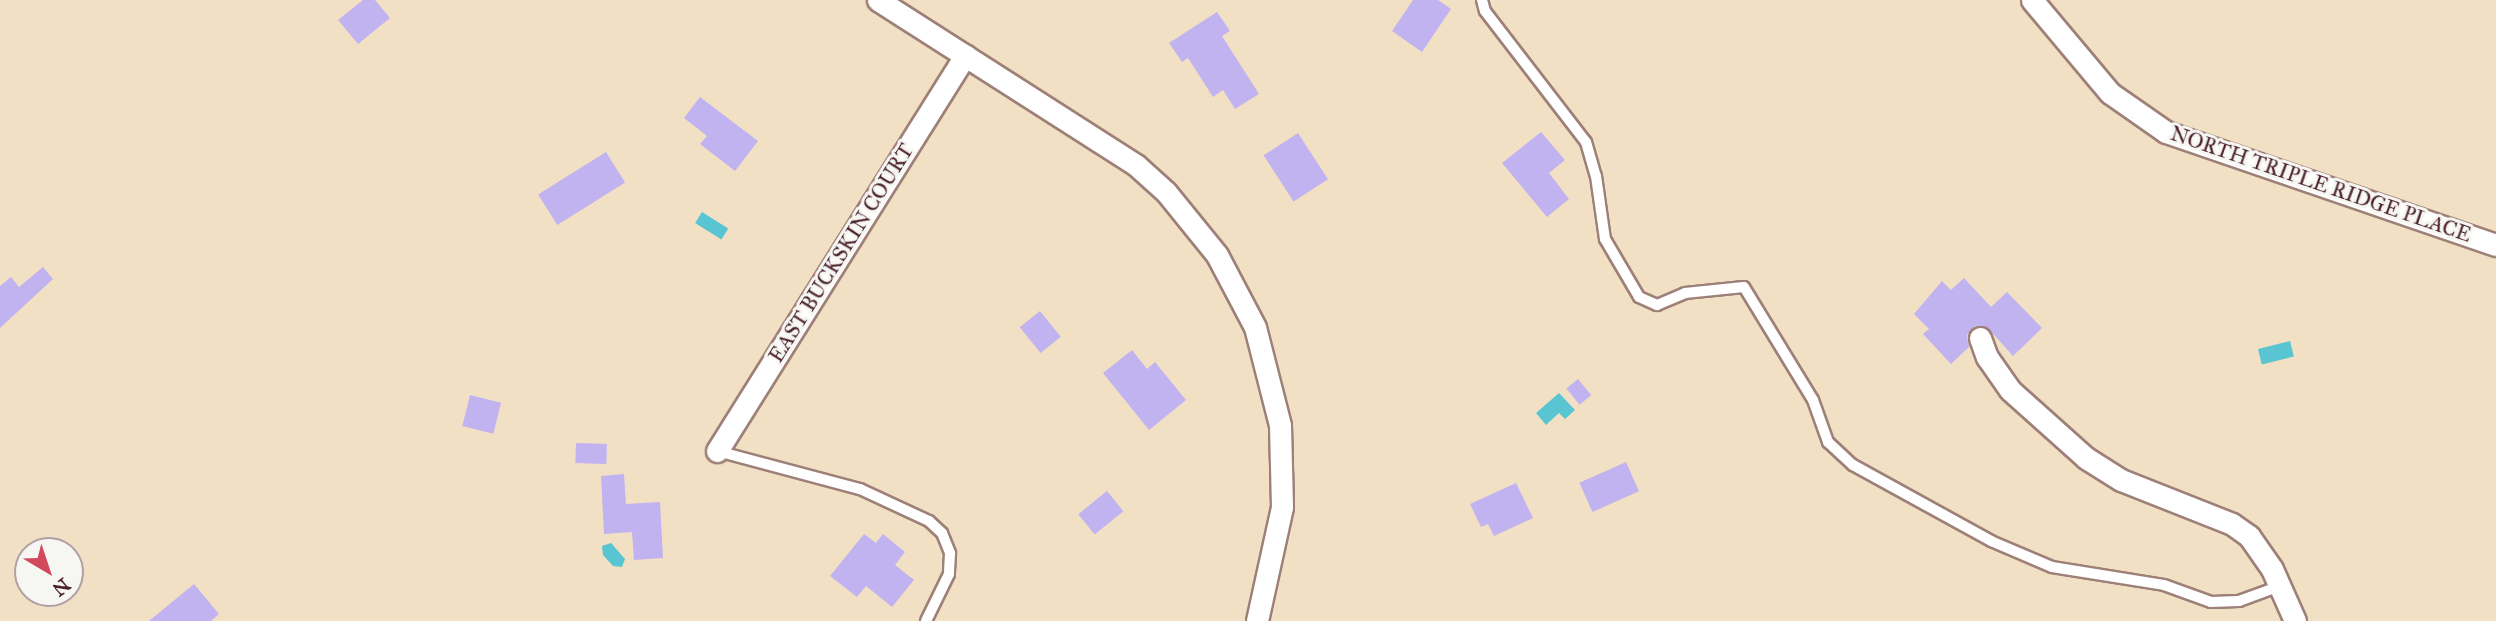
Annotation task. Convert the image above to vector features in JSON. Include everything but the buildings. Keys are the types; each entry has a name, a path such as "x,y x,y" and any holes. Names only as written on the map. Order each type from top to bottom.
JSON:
{"street":[{"path":"878,0 1136,165 1193,223 1238,290 1273,386 1283,466 1276,547 1257,621"},
{"name":"NORTH TRIPLE RIDGE PLACE","path":"2032,0 2110,93 2166,132 2496,244"},
{"name":"EAST BUCKSKIN COURT","path":"717,452 965,55"},
{"path":"1980,338 1998,374 2053,433 2121,480 2232,524 2262,551 2295,621"}],"lane":[{"path":"1482,0 1485,11 1586,142 1596,176 1605,239 1639,297 1657,305 1685,293 1723,286 1744,287 1812,400 1828,442 1853,466 1991,541 2052,567 2164,585 2211,602 2239,601 2280,586"},
{"path":"717,452 860,489 929,521 942,533 950,553 949,574 926,621"}],"water":[{"path":"702,212 728,228 721,239 695,223"},
{"path":"2290,341 2294,357 2262,365 2258,349"},
{"path":"1559,393 1575,410 1565,419 1559,413 1546,425 1536,413"},
{"path":"611,543 625,559 622,567 613,566 603,555 602,546"}]}
